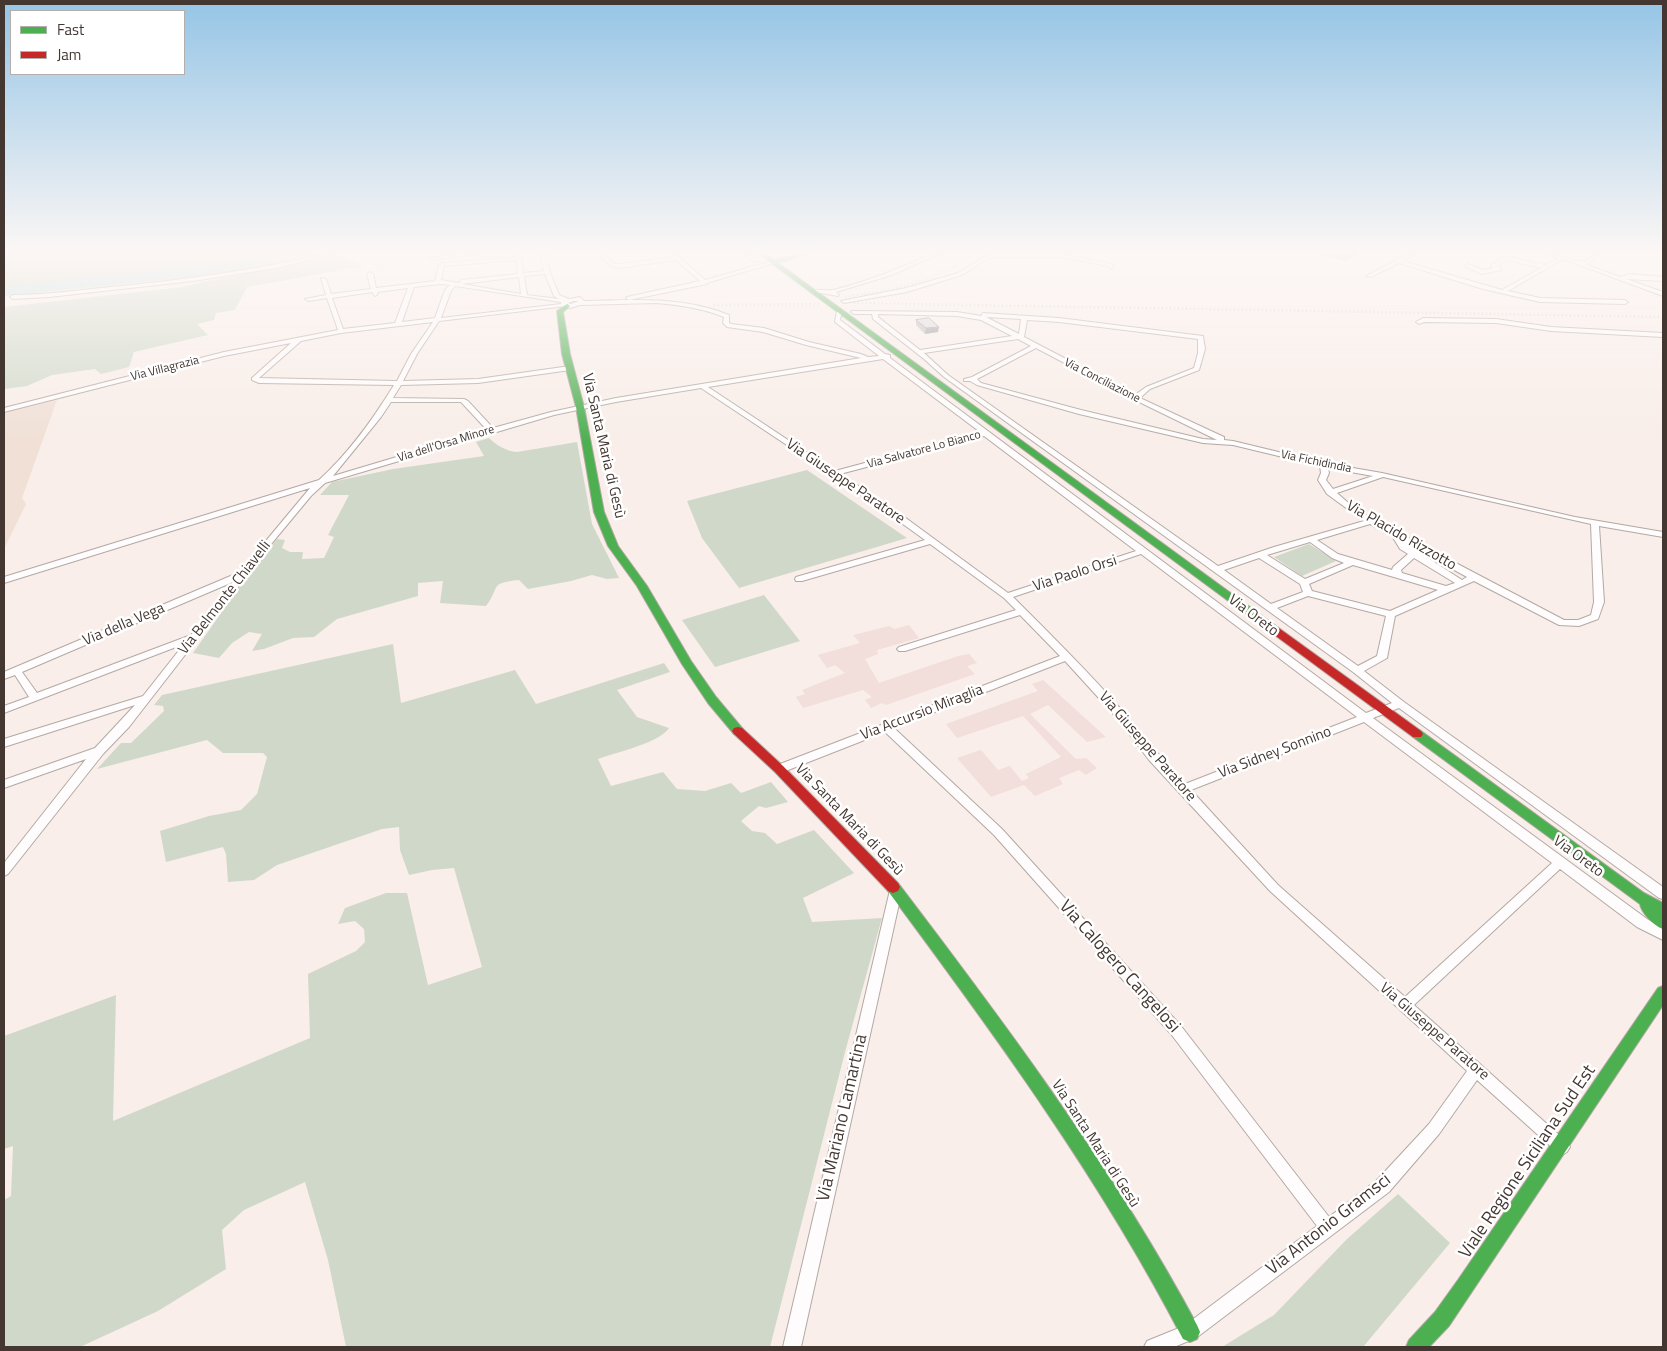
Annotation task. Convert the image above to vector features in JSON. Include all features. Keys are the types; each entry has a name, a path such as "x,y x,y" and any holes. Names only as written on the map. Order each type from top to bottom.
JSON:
{"street":[{"path":"336,317 341,331"},
{"path":"398,324 400,317"},
{"name":"Via Belmonte Chiavelli","path":"4,870 146,697 280,528 320,482 335,470 389,400 414,354 438,317"},
{"name":"Via Villagrazia","path":"4,410 224,354 341,331 459,317"},
{"name":"Via Santa Maria di Gesù","path":"561,317 570,368 580,406 599,512 613,546 642,586 686,662 712,700 743,737 778,769 896,890 981,1004 1101,1178 1158,1271 1190,1332"},
{"path":"727,317 726,323 730,326 764,330 808,344 859,355 868,360"},
{"name":"Via Oreto","path":"841,317 837,321 1143,551 1642,923 1663,935"},
{"name":"Via Oreto","path":"855,317 899,354 1639,897"},
{"name":"Via Oreto","path":"875,317 946,376 1356,670 1400,704 1663,894"},
{"name":"Via Conciliazione","path":"977,317 983,318 1135,398 1209,434 1233,443"},
{"path":"919,352 1019,338 1024,317"},
{"path":"1024,317 1201,337 1203,343 1202,358 1197,369 1148,388 1135,398"},
{"path":"1419,322 1423,320 1496,320 1551,329 1663,335"},
{"path":"299,339 254,379 259,381 399,384 478,381 570,368"},
{"path":"972,379 1035,346"},
{"name":"Via dell'Orsa Minore","path":"4,580 491,430 580,406 899,354"},
{"name":"Via Fichidindia","path":"946,376 957,379 972,379 979,384 1079,412 1203,441 1233,443 1324,465 1382,475 1595,522 1663,534"},
{"name":"Via Giuseppe Paratore","path":"702,386 832,474 885,507 1007,596 1121,716 1153,757 1274,888 1562,1147"},
{"path":"389,400 462,400 491,430"},
{"name":"Via Salvatore Lo Bianco","path":"832,474 986,433"},
{"name":"Via Placido Rizzotto","path":"1324,465 1325,473 1322,480 1330,492 1344,504 1474,578 1562,623 1579,623 1595,617 1599,602 1595,522"},
{"path":"1330,492 1382,475"},
{"path":"1216,570 1371,521"},
{"path":"1394,533 1403,547 1462,583"},
{"path":"1311,539 1334,556 1446,590"},
{"path":"799,579 931,541"},
{"name":"Via Paolo Orsi","path":"1007,596 1143,551"},
{"path":"1398,574 1396,569 1414,553"},
{"path":"1260,555 1304,583 1308,592"},
{"path":"1304,583 1353,562"},
{"name":"Via della Vega","path":"4,676 244,574"},
{"path":"1269,608 1308,592 1328,599 1391,614 1474,578"},
{"path":"902,649 1022,611"},
{"path":"1356,670 1382,658 1391,614"},
{"path":"4,710 194,637"},
{"name":"Via Accursio Miraglia","path":"778,769 1066,657"},
{"path":"16,670 35,698"},
{"path":"4,743 146,697"},
{"name":"Via Sidney Sonnino","path":"1183,790 1400,704"},
{"name":"Via Calogero Cangelosi","path":"886,727 998,832 1170,1022 1328,1228"},
{"path":"4,784 99,752"},
{"path":"1404,1006 1560,862"},
{"name":"Via Mariano Lamartina","path":"792,1347 896,890"},
{"path":"1639,897 1663,909"},
{"path":"1639,897 1663,923"},
{"name":"Viale Regione Siciliana Sud Est","path":"1416,1347 1432,1332 1562,1147 1663,993"},
{"name":"Via Antonio Gramsci","path":"1153,1347 1190,1332 1384,1186 1434,1128 1476,1070"}],"shaded area":[{"path":"57,400 22,498 26,504 4,549 4,413"},
{"path":"909,625 919,638 877,650 878,654 865,659 879,683 969,654 977,663 967,666 975,674 886,705 882,703 871,708 865,700 872,697 863,690 803,708 796,697 805,694 802,690 845,673 835,665 827,668 818,655 860,643 853,635 889,626 895,629"},
{"path":"1043,680 1106,737 1087,742 1048,705 1030,714 1076,759 1086,758 1097,768 1086,775 1079,770 1059,778 1063,784 1035,796 1024,785 991,797 957,758 981,750 998,770 1010,766 1022,781 1029,778 1026,774 1061,757 1023,716 957,738 946,724 1038,691 1032,684"}],"green space":[{"path":"4,317 215,317 214,320 197,324 208,335 134,352 129,367 101,374 95,369 52,375 27,386 4,389"},
{"path":"489,438 502,447 517,452 577,442 592,524 619,578 607,579 592,575 528,589 519,580 509,581 497,587 486,606 440,603 443,581 418,583 418,596 337,619 314,637 293,638 264,649 252,651 262,634 249,632 232,643 219,658 193,653 242,583 277,539 285,540 282,548 290,552 303,552 302,559 324,558 334,537 328,535 349,495 320,495 332,482 393,469 484,456 476,442"},
{"path":"807,470 907,538 739,588 702,538 687,501"},
{"path":"1309,544 1336,561 1302,576 1274,557"},
{"path":"764,595 800,641 715,667 682,620"},
{"path":"393,644 401,703 515,670 536,704 664,663 670,672 617,690 637,717 669,728 657,738 648,742 598,759 611,786 663,772 677,789 705,791 731,783 741,793 771,782 788,802 766,808 759,806 741,821 752,831 765,833 777,844 814,830 854,873 803,898 812,922 882,918 845,1052 770,1347 346,1347 328,1260 305,1182 244,1210 222,1230 226,1269 158,1311 80,1347 4,1347 4,1200 11,1196 13,1146 4,1149 4,1036 116,995 113,1121 310,1038 308,974 356,951 365,942 364,929 355,921 338,924 345,908 386,893 407,893 428,985 482,967 454,868 409,875 400,850 399,827 382,829 277,865 254,880 228,882 226,854 223,847 166,862 160,831 209,816 241,810 257,794 267,757 263,753 223,753 207,740 97,769 121,743 131,743 164,711 163,706 154,705 162,695"},
{"path":"1398,1194 1450,1243 1363,1347 1222,1347 1274,1315 1347,1239"}],"building":[{"path":"929,318 939,327 926,328 916,320"}],"traffic: fast":[{"path":"561,317 566,354 580,407 599,512 613,546 642,586 686,662 712,700 738,731"},
{"path":"848,317 1265,623"},
{"path":"1417,734 1639,897 1663,909"},
{"path":"893,887 981,1004 1101,1178 1158,1271 1190,1332"},
{"path":"1646,905 1663,923"},
{"path":"1416,1347 1442,1319 1465,1287 1663,993"}],"traffic: jam":[{"path":"1265,623 1417,734"},
{"path":"738,731 779,769 893,887"}]}
